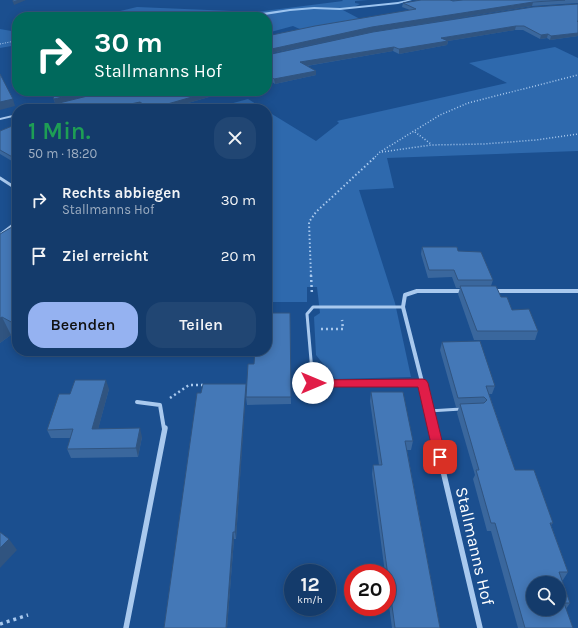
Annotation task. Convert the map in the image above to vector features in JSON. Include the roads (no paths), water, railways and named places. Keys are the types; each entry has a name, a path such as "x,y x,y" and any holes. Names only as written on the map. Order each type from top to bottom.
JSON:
{"street":[{"path":"63,104 71,102"},
{"path":"0,119 12,116"},
{"path":"0,178 12,186"},
{"path":"0,235 12,226"},
{"path":"403,307 405,296 417,291 471,291"},
{"path":"486,291 578,291"},
{"name":"Stallmanns Hof","path":"403,307 423,383 480,628"},
{"path":"126,628 165,426 160,405 137,402"}],"lane":[{"path":"403,307 313,308 307,314 313,383 423,383"},
{"path":"429,411 466,409"}],"waterway":[{"path":"272,13 314,8 340,9 398,3 411,0"}]}
